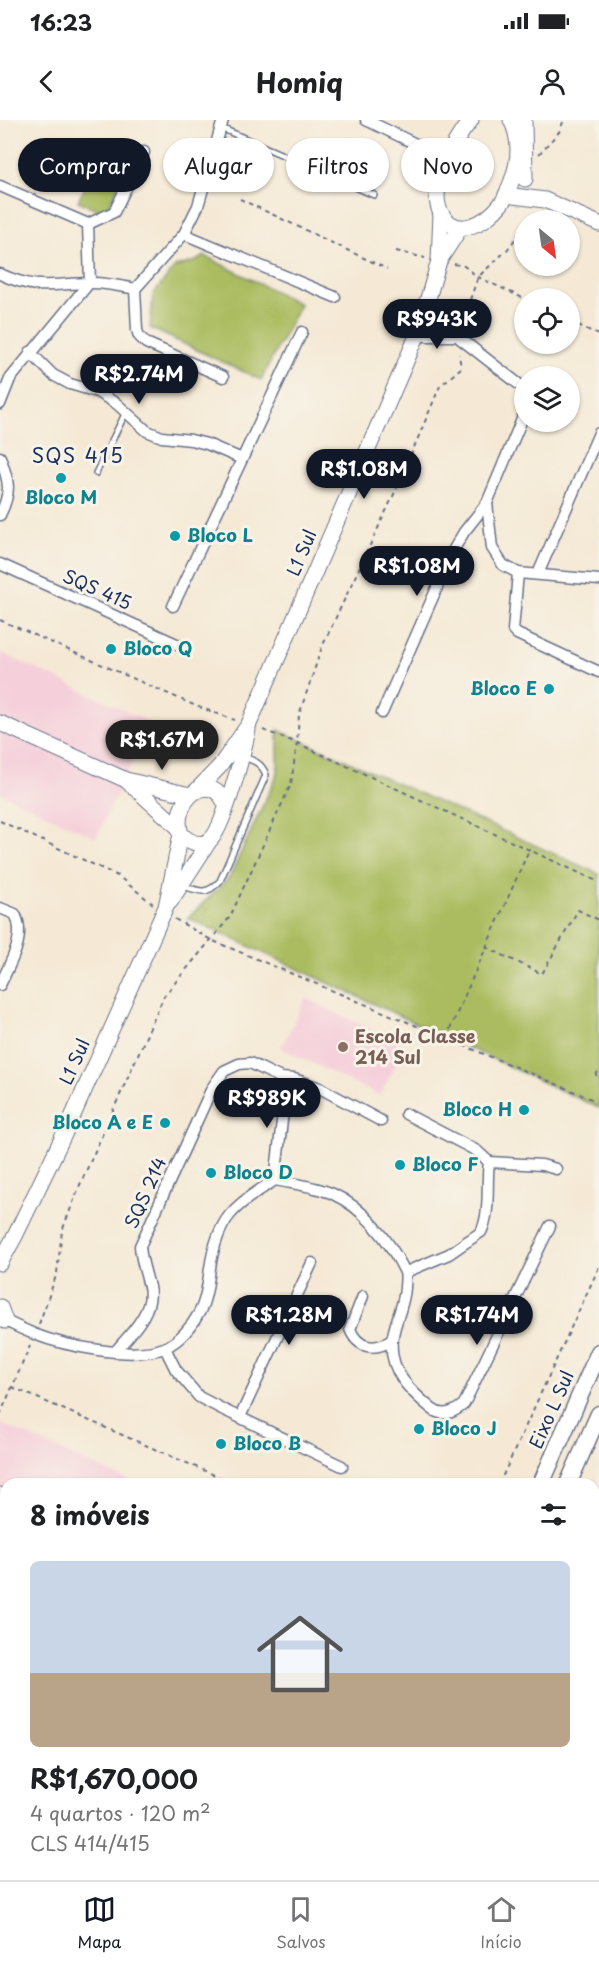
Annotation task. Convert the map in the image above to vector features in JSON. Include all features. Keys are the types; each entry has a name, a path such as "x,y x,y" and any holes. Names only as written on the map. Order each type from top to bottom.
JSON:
{"main road":[{"name":"Eixo L Sul","path":"544,1478 599,1352"},
{"path":"571,1478 599,1414"}],"street":[{"path":"366,120 391,125 412,138"},
{"name":"L1 Sul","path":"458,138 471,120"},
{"path":"511,120 518,141 520,175 545,200"},
{"path":"441,213 448,223 460,228 474,226 486,219 502,203 520,175 524,120"},
{"path":"222,124 198,206 184,234 135,289 137,330 146,343 223,377"},
{"path":"0,186 88,224 114,212 124,192"},
{"name":"L1 Sul","path":"194,792 220,766 249,724 417,336 439,261 441,213 439,192"},
{"path":"506,195 545,200 599,224"},
{"path":"0,404 10,379 90,282 88,224"},
{"name":"L1 Sul","path":"439,261 460,228"},
{"path":"184,234 334,297"},
{"path":"0,275 43,286 90,282 135,289"},
{"path":"428,303 457,336 514,380"},
{"path":"173,606 302,332"},
{"path":"417,336 457,336"},
{"path":"30,352 53,375 70,384 97,392 126,412 147,431 162,437 207,444 242,459"},
{"path":"382,713 454,549 464,532 488,504 517,432"},
{"path":"538,574 599,433"},
{"path":"0,458 9,486 8,496 0,514"},
{"path":"488,504 492,548 503,565 518,573 599,580"},
{"name":"SQS 415","path":"0,564 181,646"},
{"path":"518,573 513,630 517,634 599,672"},
{"path":"0,723 126,780 194,792 209,788 217,791 226,805 218,829 210,840 193,843 126,780"},
{"name":"L1 Sul","path":"226,805 243,757 249,724"},
{"path":"180,831 179,812 194,792"},
{"name":"L1 Sul","path":"165,910 180,831"},
{"name":"L1 Sul","path":"0,1263 70,1122 165,910 210,840"},
{"path":"0,908 15,914 20,924 20,936 14,956 0,985"},
{"name":"SQS 214","path":"115,1352 138,1324 148,1306 150,1290 141,1259 140,1246 212,1088 224,1071 238,1064 250,1063 280,1078 309,1083 381,1121"},
{"path":"275,1180 283,1112 280,1078"},
{"path":"406,1114 477,1151 489,1162 542,1165 556,1169"},
{"path":"406,1272 448,1254 482,1232 487,1210 486,1179 489,1162"},
{"path":"2,1315 35,1335 75,1345 115,1352 140,1352 165,1348 186,1333 200,1311 219,1231 234,1209 275,1180 334,1195 361,1212 381,1235 406,1272 405,1297 392,1340 393,1361 400,1378 414,1394 436,1412 455,1412 465,1404 550,1226"},
{"path":"240,1417 312,1263"},
{"path":"363,1296 350,1329 353,1337 360,1344 370,1348 381,1347 392,1340"},
{"path":"165,1348 176,1370 199,1397 342,1466"}],"lane":[{"path":"222,124 374,195"},
{"path":"96,473 126,412"},
{"path":"182,885 204,891 212,890 220,881 266,775 264,768 256,761 243,757"}],"path":[{"path":"535,159 560,132 564,120"},
{"path":"240,200 387,269"},
{"path":"537,210 545,200"},
{"path":"396,251 464,266 478,277 514,294"},
{"path":"580,326 599,335"},
{"path":"0,620 196,706 297,743 599,882"},
{"path":"0,821 118,876 211,940 599,1102"},
{"path":"446,1038 529,850"},
{"path":"486,947 542,974 578,910 599,920"},
{"path":"596,1076 599,1069"},
{"path":"502,1478 599,1267"},
{"path":"12,1387 221,1478"}],"shaded area":[{"path":"0,652 151,723 96,838 0,793"},
{"name":"Escola Classe 214 Sul","path":"306,998 405,1046 380,1096 281,1048"},
{"path":"0,1423 122,1478 0,1478"}],"green space":[{"path":"83,192 115,192 106,213 78,201"},
{"path":"205,256 300,304 261,380 150,328 153,295 175,267 194,262"},
{"path":"278,730 599,874 599,1108 188,918 229,878 278,773"}],"place":[{"name":"Bloco M","path":"61,478"},
{"name":"Bloco L","path":"175,536"},
{"name":"Bloco Q","path":"111,649"},
{"name":"Bloco E","path":"549,689"},
{"name":"Escola Classe 214 Sul","path":"343,1047"},
{"name":"Bloco H","path":"524,1110"},
{"name":"Bloco A e E","path":"165,1123"},
{"name":"Bloco F","path":"400,1165"},
{"name":"Bloco D","path":"211,1173"},
{"name":"Bloco J","path":"419,1429"},
{"name":"Bloco B","path":"221,1444"}],"district":[{"name":"SQS 415","path":"78,456"}]}
